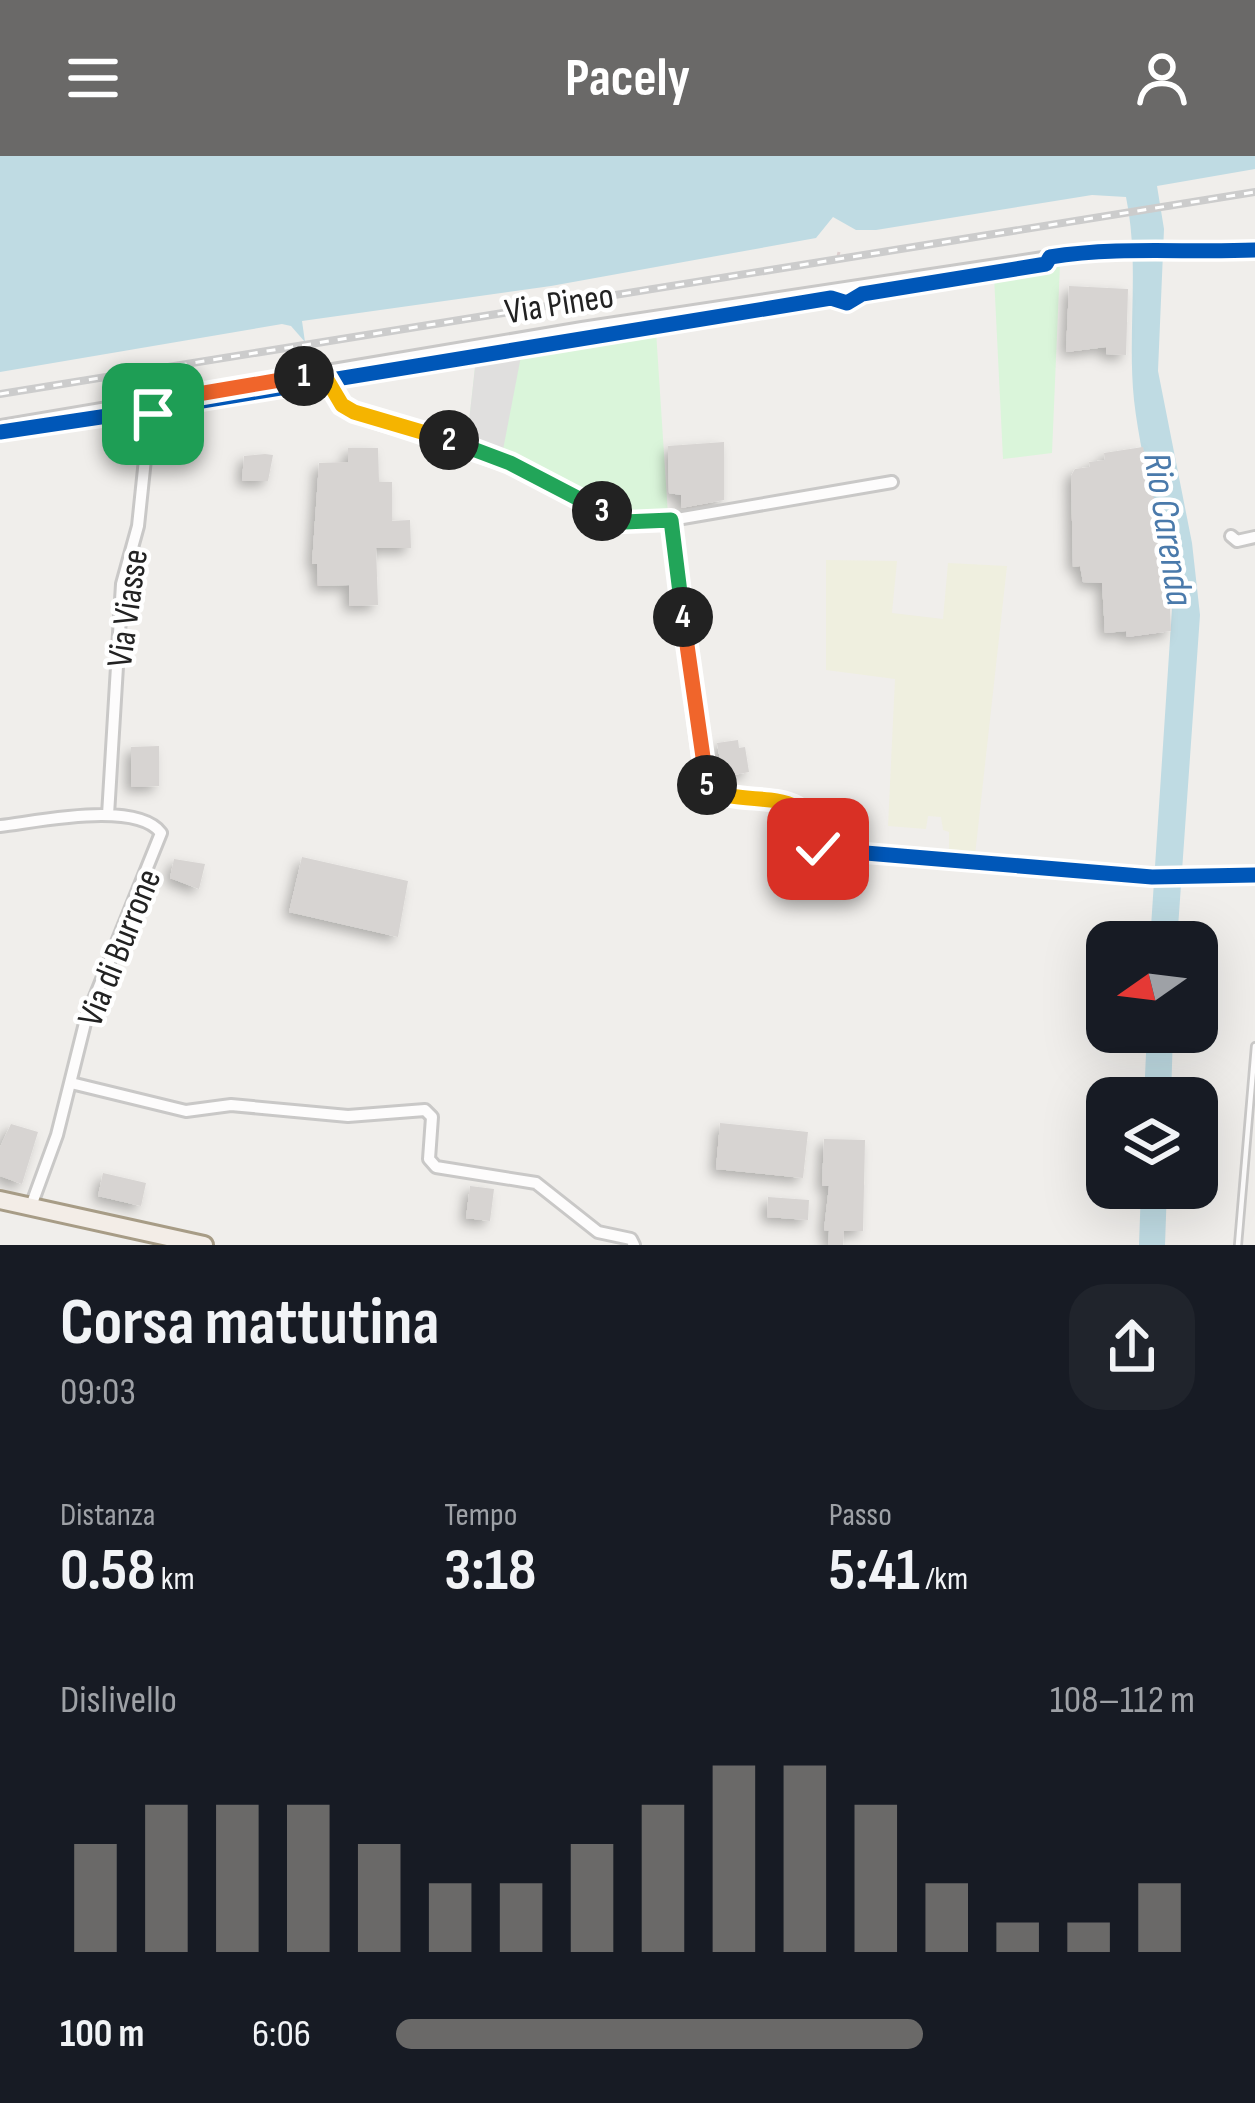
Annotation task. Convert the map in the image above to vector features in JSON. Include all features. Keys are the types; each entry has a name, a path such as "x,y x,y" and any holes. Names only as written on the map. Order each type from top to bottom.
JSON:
{"main road":[{"path":"0,1200 204,1245"}],"street":[{"name":"Via Pineo","path":"0,426 605,324 1131,248 1255,250"},
{"path":"323,373 342,405 354,412 510,463 624,522 671,520 892,482"},
{"name":"Via Viasse","path":"108,815 122,584 138,526 151,402"},
{"path":"671,520 704,775 713,791 778,798 796,807 808,841 818,849 1152,877 1255,875"},
{"path":"1231,536 1237,541 1255,537"},
{"name":"Via di Burrone","path":"0,826 108,815 155,825 161,836 86,1019 71,1083 31,1206"},
{"path":"71,1083 186,1111 231,1106 348,1116 430,1114 433,1165 536,1183 598,1232 631,1239 634,1245"}],"lane":[{"path":"1238,1245 1244,1224 1255,1046"}],"green space":[{"path":"1060,264 1052,453 1003,459 994,276"},
{"path":"656,331 668,515 633,518 617,514 467,440 476,358"},
{"path":"826,560 897,561 892,613 943,619 948,563 1007,566 975,855 949,853 949,832 943,830 941,817 928,816 926,829 888,826 895,679 826,670"}],"shaded area":[{"path":"522,351 502,455 467,440 476,358"}],"water":[{"name":"Rio Carenda","path":"0,156 1255,156 1255,169 1157,186 1164,229 1158,371 1192,543 1200,615 1178,921 1151,921 1172,609 1134,400 1132,247 1126,197 1092,195 876,230 856,230 833,217 816,238 551,286 302,321 305,342 291,326 282,324 0,372"},
{"path":"1146,1053 1172,1053 1172,1077 1145,1077"},
{"path":"1140,1209 1166,1209 1165,1245 1139,1245"}],"building":[{"path":"1069,286 1128,289 1126,355 1106,354 1106,347 1066,352"},
{"path":"724,442 724,500 681,508 681,495 669,493 668,446"},
{"path":"1143,447 1168,564 1171,631 1127,637 1126,631 1105,633 1102,583 1083,582 1080,566 1073,567 1071,476 1075,469 1090,467 1089,462 1105,460 1104,453"},
{"path":"348,448 378,448 379,482 392,482 392,521 410,520 411,548 376,548 378,605 349,606 349,585 318,586 317,564 312,564 319,463 348,462"},
{"path":"273,455 268,481 242,481 244,456"},
{"path":"738,740 739,748 745,747 749,772 723,777 717,743"},
{"path":"159,746 159,786 131,787 131,747"},
{"path":"302,857 408,881 398,937 289,912"},
{"path":"174,859 205,864 199,889 170,878"},
{"path":"720,1123 808,1132 803,1178 716,1169"},
{"path":"11,1124 38,1132 22,1184 0,1176 0,1147"},
{"path":"824,1139 865,1140 863,1231 844,1231 843,1245 828,1245 829,1231 824,1230 829,1186 822,1186"},
{"path":"103,1173 146,1183 141,1206 98,1196"},
{"path":"470,1186 494,1189 490,1221 466,1218"},
{"path":"768,1197 809,1200 808,1220 767,1217"}],"railway":[{"path":"0,394 1255,192"}],"cycle path":[{"path":"0,432 141,411 153,414 159,407 176,410 190,403 831,298 847,303 862,294 1046,264 1050,257 1255,250"},
{"path":"323,373 342,405 354,412 510,463 624,522 671,520 705,781 723,794 796,807 808,841 818,849 1152,877 1255,875"}],"route":[{"path":"153,414 151,402 323,373 342,405 354,412 510,463 624,522 671,520 705,782 719,794 778,798 796,807 808,841 818,849"}]}
